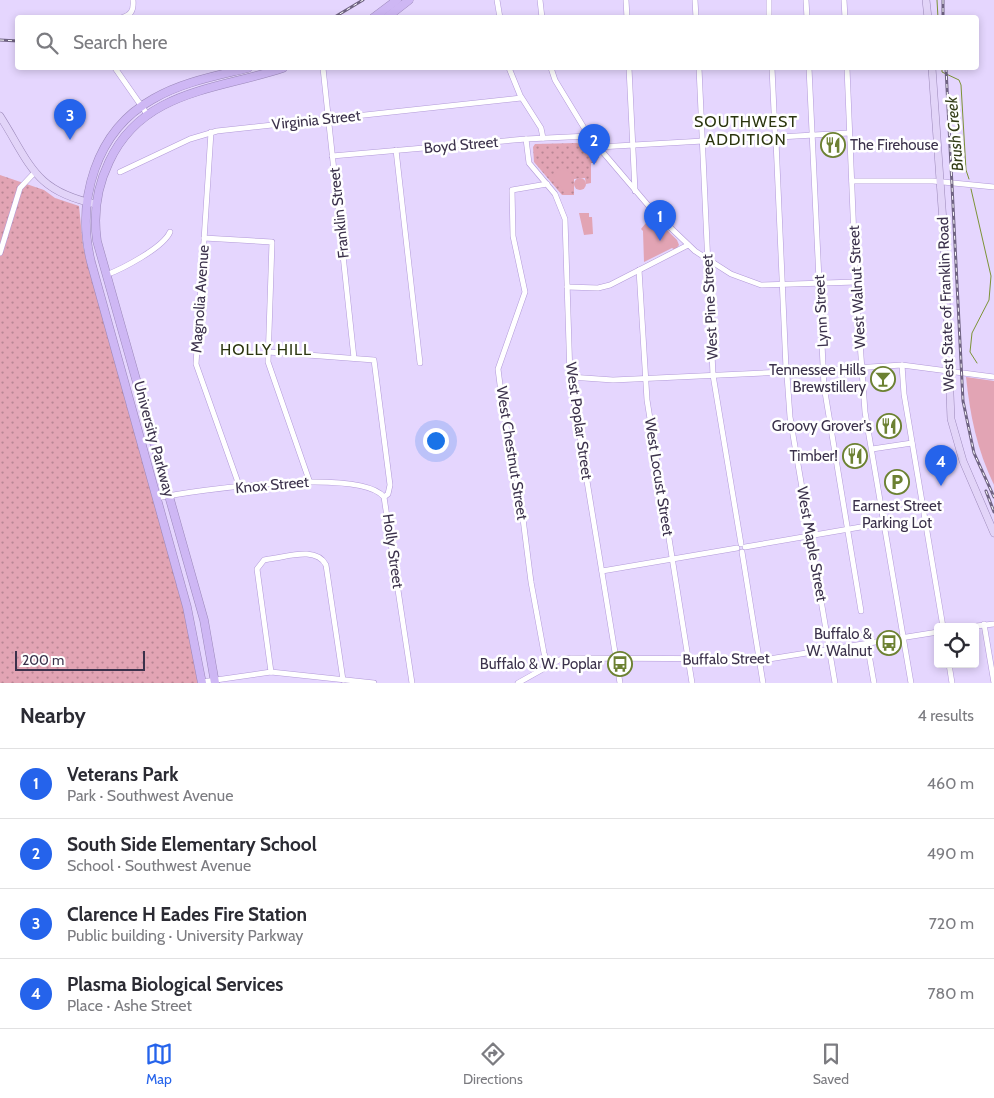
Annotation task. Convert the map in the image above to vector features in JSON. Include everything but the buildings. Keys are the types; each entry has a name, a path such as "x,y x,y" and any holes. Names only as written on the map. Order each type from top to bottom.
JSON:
{"highway":[{"path":"377,15 397,0"},
{"path":"390,15 409,0"},
{"name":"University Parkway","path":"202,683 191,622 88,249 84,220 86,201 96,165 104,149 121,125 142,106 180,86 240,70"},
{"name":"University Parkway","path":"215,682 204,620 106,275 96,231 96,204 102,179 112,156 133,126 147,114 191,94 276,70"},
{"path":"126,389 138,386"},
{"path":"182,590 194,586"}],"main road":[{"path":"926,0 928,15"},
{"name":"West State of Franklin Road","path":"932,70 940,181 948,370 954,434 963,461 994,533"},
{"path":"0,116 35,172 54,190 68,197 96,204"}],"street":[{"path":"130,15 132,12 133,0"},
{"path":"498,0 500,15"},
{"path":"540,0 542,15"},
{"path":"626,0 627,15"},
{"path":"695,0 696,15"},
{"path":"769,0 769,15"},
{"path":"806,0 807,15"},
{"path":"844,0 845,15"},
{"path":"116,70 147,114"},
{"name":"Franklin Street","path":"323,70 354,358"},
{"path":"510,70 521,98 540,128 543,138"},
{"path":"552,70 555,80 589,136 635,192 688,245 708,260 746,281 761,285 782,286 856,282"},
{"path":"629,70 635,192"},
{"name":"West Pine Street","path":"698,70 713,375 763,683"},
{"name":"West Maple Street","path":"772,70 790,417 835,683"},
{"name":"Lynn Street","path":"809,70 823,370 862,611"},
{"name":"West Walnut Street","path":"847,70 856,282 862,368 872,449 911,683"},
{"name":"Virginia Street","path":"120,172 212,132 521,98"},
{"name":"Magnolia Avenue","path":"212,132 196,364 240,488"},
{"path":"599,147 849,133"},
{"name":"Boyd Street","path":"332,156 526,139 589,136"},
{"name":"West Poplar Street","path":"526,139 529,162 559,202 565,219 570,377 620,683"},
{"path":"396,150 420,363"},
{"path":"0,253 20,188 35,172"},
{"path":"852,182 940,181 994,187"},
{"name":"West Chestnut Street","path":"547,184 512,190 513,236 525,292 498,369 504,416 520,494 531,582 548,666"},
{"path":"106,275 121,269 147,253 167,238 170,232"},
{"path":"204,238 272,242 268,362 309,480"},
{"path":"567,287 602,287 688,245"},
{"name":"West Locust Street","path":"639,270 645,378 650,428 692,683"},
{"path":"268,352 354,358"},
{"name":"Holly Street","path":"354,358 374,360 390,485 384,497 412,683"},
{"path":"902,365 904,394 942,623"},
{"path":"570,377 613,380 902,365 994,377"},
{"path":"872,449 912,443"},
{"name":"Knox Street","path":"157,498 309,480 362,486 376,490 384,497"},
{"path":"602,571 884,523"},
{"path":"271,672 258,569 260,564 268,559 312,554 321,558 326,565 342,680"},
{"path":"984,624 994,683"},
{"path":"979,625 994,624"},
{"name":"Buffalo Street","path":"518,683 548,666 571,658 759,660 934,633"},
{"path":"868,643 874,683"},
{"path":"950,668 952,683"},
{"path":"202,683 271,672 374,683"}],"shaded area":[{"path":"576,143 589,145 599,157 596,163 591,163 591,183 586,184 585,178 574,179 574,195 562,195 534,162 533,147 535,144"},
{"path":"564,168 571,174 571,191 564,191 553,175"},
{"path":"0,175 44,190 55,198 79,206 83,246 185,612 198,683 0,683"},
{"path":"578,178 582,178 586,184 582,190 578,190 574,186 574,182"},
{"path":"579,213 589,213 589,217 592,217 593,234 584,235"},
{"path":"650,218 655,218 677,240 679,245 675,250 672,248 644,262 643,231 641,229"},
{"path":"966,377 994,381 994,485 983,459 975,432"}],"waterway":[{"name":"Brush Creek","path":"937,0 938,15"},
{"name":"Brush Creek","path":"942,70 942,72 959,80 961,85 966,170 969,179"},
{"name":"Brush Creek","path":"971,189 991,276 989,300 972,333 970,352 977,363"}],"railway":[{"path":"338,15 363,0"},
{"path":"943,0 943,15"},
{"path":"0,40 15,41"},
{"path":"946,70 963,401 974,453 994,497"},
{"path":"986,491 994,512"}],"place":[{"name":"Clarence H Eades Fire Station","path":"70,140"},
{"name":"The Firehouse","path":"833,145"},
{"name":"South Side Elementary School","path":"594,165"},
{"name":"Veterans Park","path":"660,241"},
{"name":"Tennessee Hills Brewstillery","path":"883,379"},
{"name":"Groovy Grover's","path":"889,426"},
{"name":"Timber!","path":"855,456"},
{"name":"Earnest Street Parking Lot","path":"897,482"},
{"name":"Plasma Biological Services","path":"941,486"},
{"name":"Buffalo & W. Walnut","path":"889,643"},
{"name":"Buffalo & W. Poplar","path":"620,664"}],"district":[{"name":"SOUTHWEST ADDITION","path":"746,130"},
{"name":"HOLLY HILL","path":"266,349"}]}
